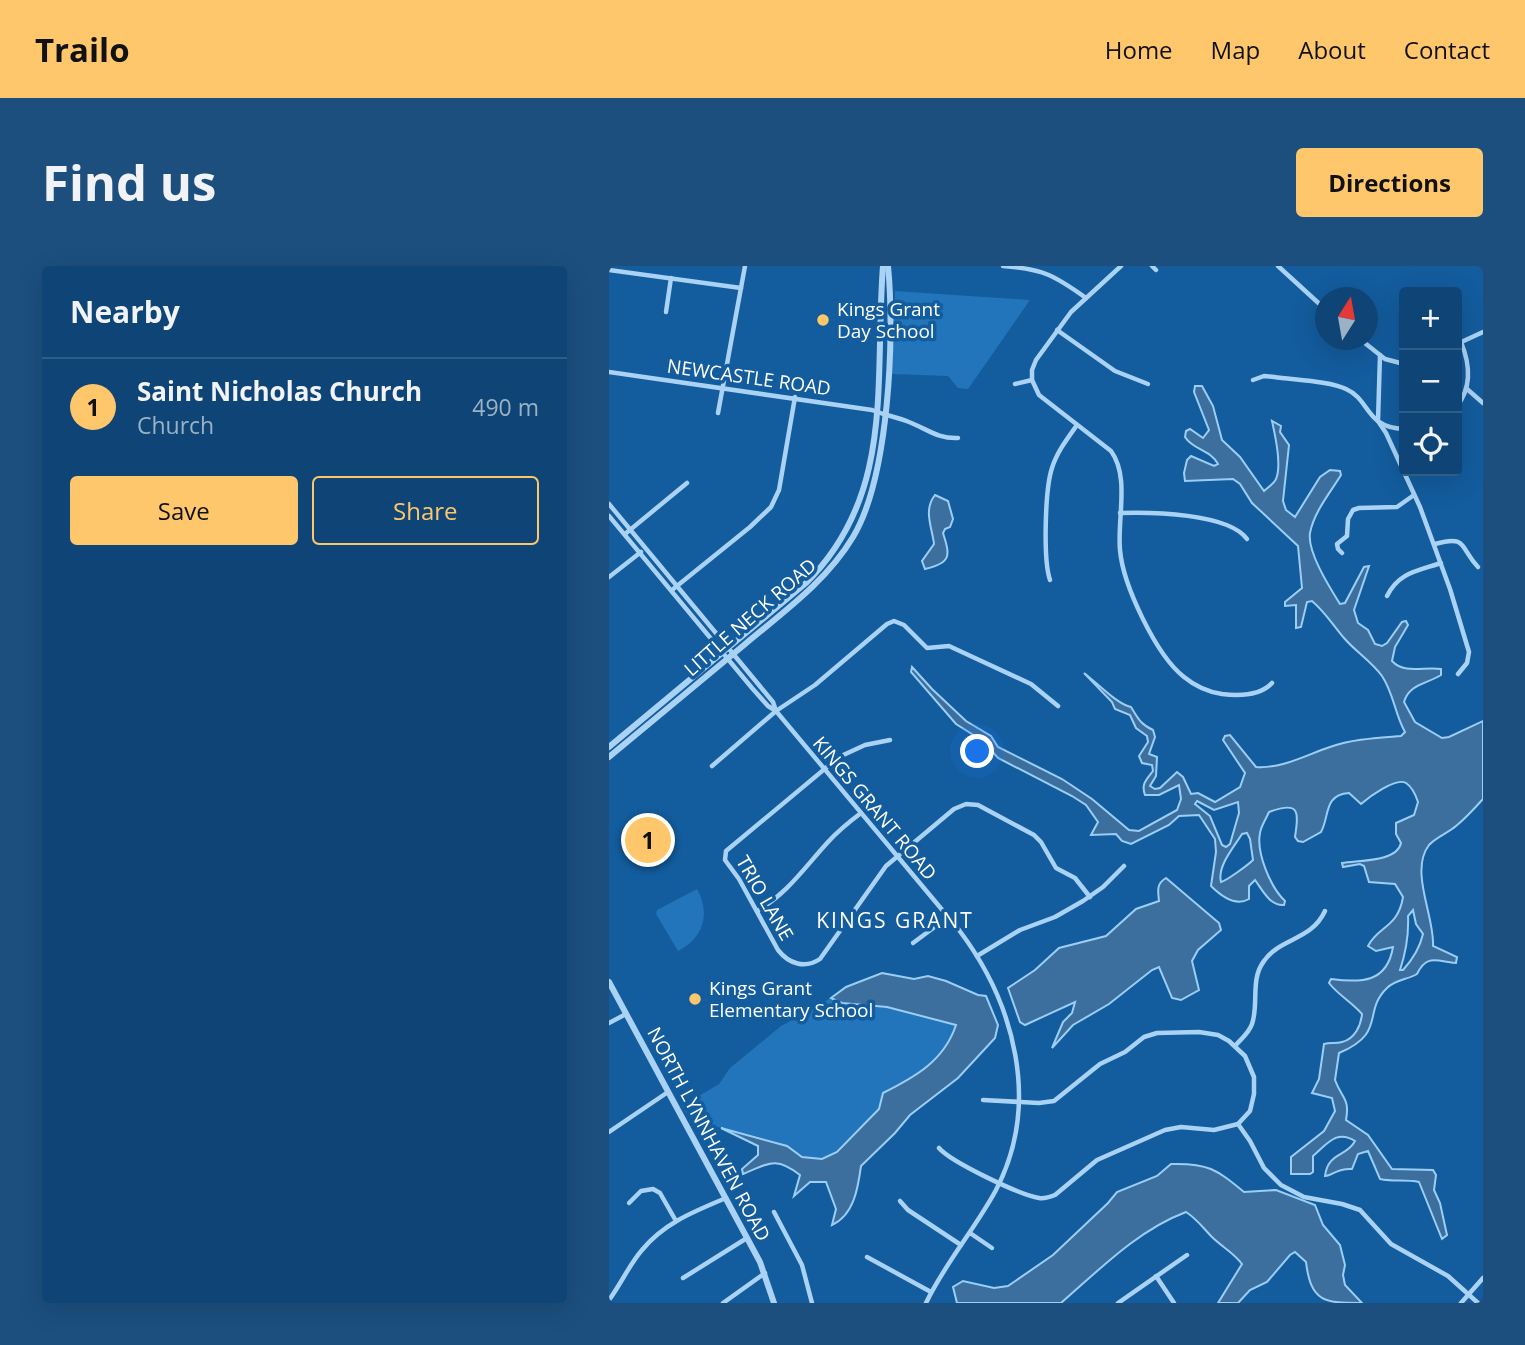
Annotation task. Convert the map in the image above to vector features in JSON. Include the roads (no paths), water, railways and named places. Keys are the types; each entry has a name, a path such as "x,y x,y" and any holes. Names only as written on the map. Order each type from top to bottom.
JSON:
{"street":[{"path":"718,414 745,266"},
{"name":"LITTLE NECK ROAD","path":"609,747 817,583 852,539 872,494 884,416 889,360 885,266"},
{"path":"1003,266 1049,273 1086,298"},
{"path":"1121,266 1086,298 1057,330 1036,360 1032,380 1039,395 1111,451 1118,463 1121,477 1120,548 1127,581 1137,605 1171,665 1191,682 1217,693 1236,695 1258,692 1272,683"},
{"path":"1278,266 1315,300"},
{"path":"609,270 741,288"},
{"path":"666,312 671,278"},
{"name":"LITTLE NECK ROAD","path":"609,757 806,583 842,540 855,516 864,490 870,459 885,297"},
{"path":"1057,330 1115,371 1148,384"},
{"path":"1462,342 1483,332"},
{"path":"1374,350 1399,363"},
{"path":"1462,350 1468,366 1467,389 1462,398"},
{"path":"1378,421 1380,355"},
{"name":"NEWCASTLE ROAD","path":"609,372 795,397 876,411 884,416 912,423 940,437 958,438"},
{"path":"1253,380 1263,376 1351,391 1378,421 1386,433 1435,544 1469,652 1467,663 1458,674"},
{"path":"1015,384 1032,380"},
{"path":"1467,389 1483,403"},
{"path":"672,590 771,507 779,490 795,397"},
{"path":"1378,421 1399,428"},
{"path":"1050,580 1046,561 1050,476 1057,456 1077,425"},
{"path":"625,534 687,482"},
{"path":"1342,553 1337,544 1347,536 1348,519 1353,510 1397,507 1414,495"},
{"name":"KINGS GRANT ROAD","path":"609,504 677,586 768,706 776,711 948,917 977,956 999,999 1010,1028 1017,1059 1019,1101 1011,1152 1000,1182 926,1303"},
{"path":"1120,513 1189,515 1238,530 1247,539"},
{"name":"KINGS GRANT ROAD","path":"609,516 728,653"},
{"path":"1435,544 1458,541 1478,567"},
{"path":"609,577 646,548"},
{"path":"1387,596 1393,583 1399,578 1441,563"},
{"path":"712,766 776,711 815,685 890,622 898,621 927,648 949,646 1031,684 1058,706"},
{"path":"824,769 855,748 890,740"},
{"name":"TRIO LANE","path":"824,769 725,854 725,860 739,879 778,950 786,958 801,965 820,959 882,870 897,856"},
{"path":"897,856 954,809 966,804 978,805 1034,835 1056,869 1079,882 1090,897"},
{"path":"757,911 790,887 830,840 861,813"},
{"path":"977,956 1020,930 1055,916 1090,897 1124,866"},
{"path":"1235,1046 1251,1025 1257,979 1264,961 1276,949 1313,929 1325,911"},
{"path":"913,943 948,917"},
{"name":"NORTH LYNNHAVEN ROAD","path":"609,982 765,1273 774,1303"},
{"path":"609,1023 626,1014"},
{"path":"939,1148 954,1161 1038,1198 1047,1198 1055,1195 1097,1160 1165,1130 1181,1127 1214,1130 1238,1124 1249,1111 1255,1085 1249,1064 1225,1038 1212,1034 1157,1032 1100,1064 1054,1101 1039,1103 983,1100"},
{"path":"609,1132 669,1092"},
{"path":"1238,1124 1264,1168 1281,1185 1304,1196 1360,1210 1391,1244 1448,1276 1478,1303"},
{"path":"629,1203 641,1191 653,1189 660,1194 676,1221"},
{"path":"609,1300 641,1250 658,1233 676,1221 726,1198"},
{"path":"900,1201 908,1210 961,1245"},
{"path":"774,1212 802,1265 812,1303"},
{"path":"969,1233 992,1248"},
{"path":"683,1278 747,1238"},
{"path":"1118,1303 1187,1255"},
{"path":"867,1257 931,1292"},
{"path":"723,1303 765,1273"},
{"path":"1156,1276 1174,1303"},
{"path":"1461,1303 1483,1278"}],"place":[{"name":"Kings Grant Day School","path":"823,320"},
{"name":"Saint Nicholas Church","path":"648,840"},
{"name":"Kings Grant Elementary School","path":"695,999"}],"district":[{"name":"KINGS GRANT","path":"895,920"}]}
